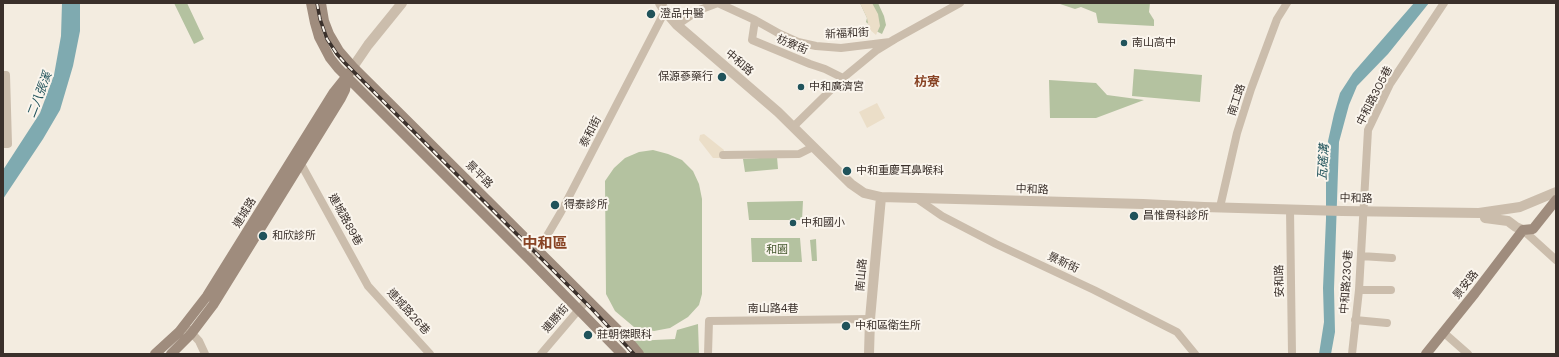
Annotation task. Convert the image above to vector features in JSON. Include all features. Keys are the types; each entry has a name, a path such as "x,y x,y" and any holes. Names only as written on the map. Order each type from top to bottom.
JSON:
{"main road":[{"path":"311,3 319,37 330,58 346,77 622,354"},
{"name":"景平路","path":"322,3 324,21 328,34 339,51 353,67 625,337 639,354"},
{"name":"連城路","path":"171,354 188,329 334,92 353,67"},
{"name":"連城路","path":"155,354 176,336 188,329 214,305 302,164 346,90 346,77"},
{"path":"1523,230 1533,229 1556,200"},
{"name":"景安路","path":"1426,354 1523,230"}],"street":[{"name":"連城路","path":"353,67 368,45 402,3"},
{"name":"新福和街","path":"677,25 699,10 718,3 798,42 816,46 841,48 890,42"},
{"path":"794,126 843,78 877,50 960,3"},
{"name":"南工路","path":"1220,207 1237,133 1251,89 1277,19 1287,3"},
{"name":"中和路305巷","path":"1363,211 1368,130 1390,84 1444,3"},
{"name":"中和路","path":"663,7 677,25 794,126 813,148 851,184 864,193 881,198 1290,208 1342,211 1480,213 1511,217 1523,227 1523,230"},
{"name":"泰和街","path":"530,260 538,251 562,212 602,136 663,7"},
{"name":"枋寮街","path":"755,20 752,40 825,69 843,78"},
{"path":"3,75 6,75 8,144 3,144"},
{"path":"723,155 799,154 813,148"},
{"name":"連城路89巷","path":"302,164 368,286"},
{"name":"中和路","path":"1480,213 1520,207 1556,192"},
{"name":"南山路","path":"869,354 870,319 881,198"},
{"name":"景新街","path":"916,198 942,216 996,244 1177,332 1195,354"},
{"name":"安和路","path":"1290,208 1292,354"},
{"name":"中和路230巷","path":"1352,354 1359,290 1363,211"},
{"path":"1445,213 1497,218 1508,221 1523,230 1556,260"},
{"path":"1361,256 1392,258"},
{"name":"連城路26巷","path":"368,286 430,354"},
{"path":"1359,290 1391,290"},
{"name":"連勝街","path":"541,354 587,300"},
{"name":"南山路4巷","path":"708,354 709,321 870,319"},
{"path":"1355,320 1387,323"},
{"path":"188,329 199,341 205,354"},
{"path":"1443,332 1468,354"}],"green space":[{"path":"174,3 187,3 204,39 194,44"},
{"path":"860,3 878,3 886,25 882,34 866,22 867,18"},
{"path":"1150,3 1149,12 1154,20 1154,26 1098,23 1096,13 1081,7 1075,9 1060,4"},
{"path":"1134,69 1202,75 1200,102 1132,96"},
{"path":"1049,80 1096,83 1107,95 1144,100 1096,118 1050,118"},
{"path":"653,150 682,160 693,171 699,184 702,199 702,294 699,305 688,317 670,328 654,331 634,327 615,311 606,294 605,181 614,168 625,158 639,152"},
{"path":"777,157 778,169 745,172 743,159"},
{"path":"803,201 802,220 749,220 747,202"},
{"name":"和園","path":"751,238 800,238 802,262 752,262"},
{"path":"816,239 817,261 812,261 810,240"},
{"path":"698,324 699,354 644,354 634,341 675,339 677,330"}],"shaded area":[{"path":"860,3 872,3 878,14 880,26 876,35 869,29 867,18"},
{"path":"877,103 885,118 867,128 859,112"},
{"path":"704,134 724,150 722,158 713,158 699,140 700,135"}],"water":[{"path":"62,3 80,3 80,31 73,66 60,110 43,139 3,199 3,170 40,113 54,75 61,36"},
{"path":"1414,3 1429,3 1388,54 1357,86 1349,105 1339,142 1334,289 1335,332 1331,354 1319,354 1324,322 1323,288 1326,219 1326,167 1328,141 1334,114 1340,93 1353,73"}],"railway":[{"path":"317,3 320,19 327,39 345,63 592,309 634,354"}],"place":[{"name":"澄品中醫","path":"651,14"},
{"name":"南山高中","path":"1124,43"},
{"name":"保源蔘藥行","path":"722,77"},
{"name":"中和廣濟宮","path":"801,87"},
{"name":"中和重慶耳鼻喉科","path":"847,171"},
{"name":"得泰診所","path":"555,205"},
{"name":"昌惟骨科診所","path":"1134,216"},
{"name":"中和國小","path":"793,223"},
{"name":"和欣診所","path":"263,236"},
{"name":"中和區衛生所","path":"846,326"},
{"name":"莊朝傑眼科","path":"588,335"}],"district":[{"name":"枋寮","path":"927,83"},
{"name":"中和區","path":"545,244"}],"water label":[{"name":"二八張溪","path":"40,95"},
{"name":"瓦磘溝","path":"1324,162"}]}
